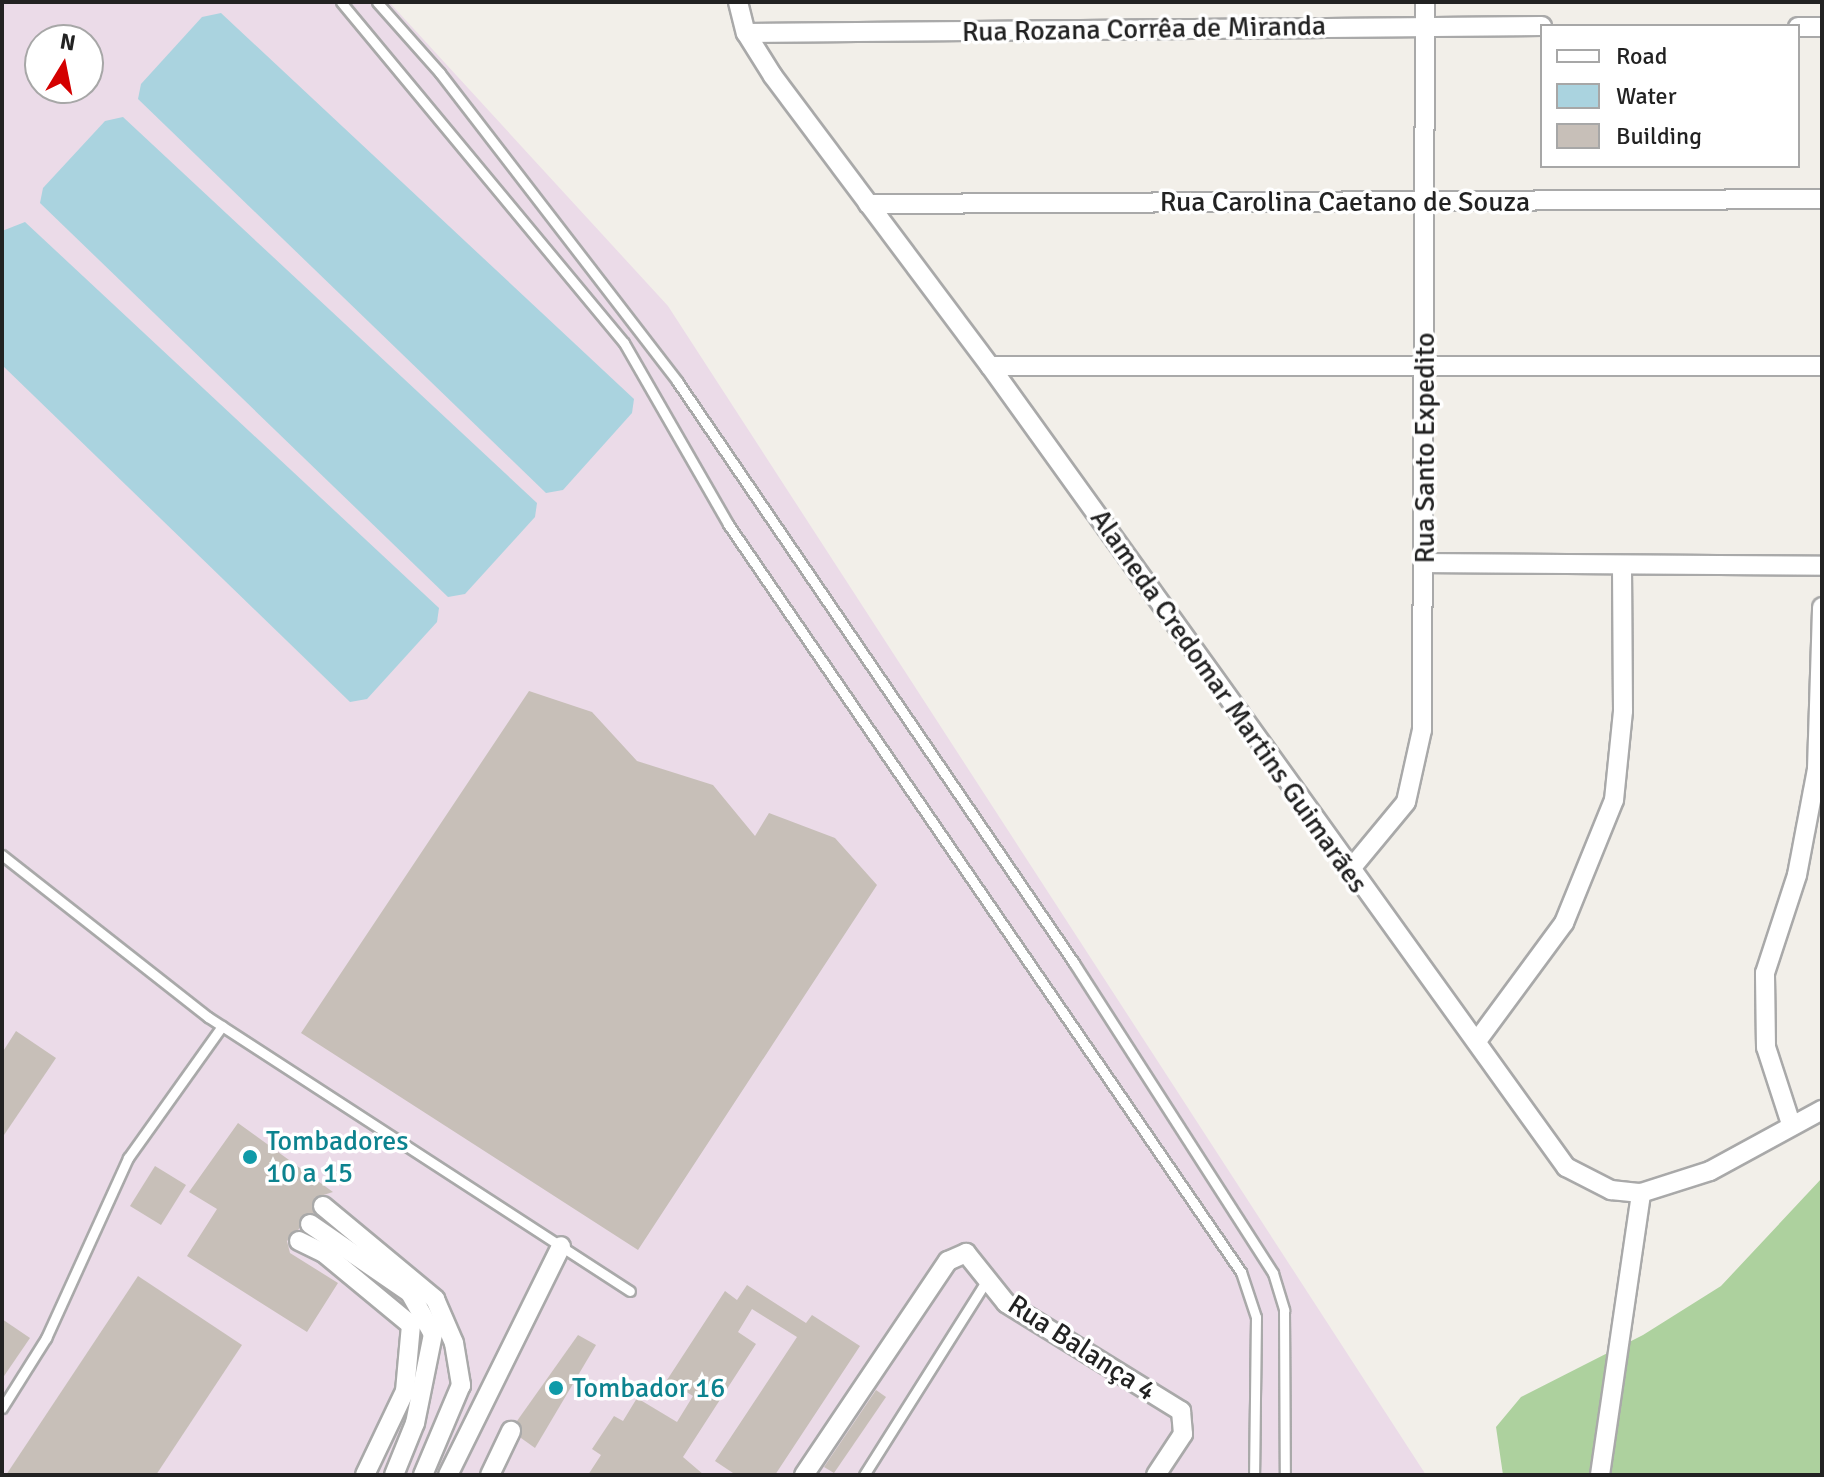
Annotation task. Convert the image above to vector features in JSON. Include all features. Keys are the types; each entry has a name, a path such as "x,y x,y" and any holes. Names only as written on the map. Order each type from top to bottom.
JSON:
{"street":[{"name":"Alameda Credomar Martins Guimarães","path":"738,2 746,33 868,204 990,366 1349,871 1477,1041 1566,1167 1611,1190 1641,1193 1710,1171 1791,1124 1822,1110"},
{"name":"Rua Santo Expedito","path":"1349,871 1406,802 1422,730 1425,2"},
{"name":"Rua Rozana Corrêa de Miranda","path":"746,33 1540,26"},
{"path":"1800,27 1822,27"},
{"name":"Rua Carolina Caetano de Souza","path":"868,204 1822,199"},
{"path":"990,366 1822,366"},
{"path":"1425,563 1822,566"},
{"path":"1477,1041 1564,923 1614,800 1623,711 1622,566"},
{"path":"1791,1124 1766,1047 1765,973 1797,875 1817,769 1822,607"},
{"path":"1600,1475 1641,1193"},
{"path":"323,1206 435,1299 454,1343 461,1385 423,1475"},
{"path":"310,1224 410,1293 433,1334 415,1423 394,1475"},
{"path":"299,1241 324,1253 411,1325 405,1391 365,1475"},
{"path":"448,1475 561,1246"},
{"name":"Rua Balança 4","path":"804,1475 948,1261 966,1253 1006,1303 1181,1411 1183,1434 1156,1475"},
{"path":"490,1475 511,1431"}],"lane":[{"path":"341,2 624,343 728,524 1241,1272 1256,1317 1254,1475"},
{"path":"377,2 440,73 677,381 1074,963 1273,1273 1284,1310 1285,1475"},
{"path":"2,855 222,1026 630,1291"},
{"path":"2,1408 46,1338 128,1158 222,1026"},
{"path":"864,1475 987,1280"}],"shaded area":[{"path":"2,2 389,2 668,306 1426,1475 2,1475"}],"green space":[{"path":"1822,1178 1822,1475 1503,1475 1496,1427 1521,1397 1643,1335 1721,1286"}],"water":[{"path":"221,13 634,399 632,413 563,490 546,493 138,99 141,84 202,17"},
{"path":"123,117 537,503 535,517 465,594 448,597 40,203 43,188 105,121"},
{"path":"25,222 439,608 437,622 367,699 350,702 2,365 2,231"}],"building":[{"path":"529,691 592,712 637,761 713,785 755,836 769,813 835,838 877,885 638,1250 301,1033"},
{"path":"16,1031 56,1058 2,1138 2,1053"},
{"path":"238,1123 333,1192 314,1198 314,1213 301,1217 299,1229 287,1241 290,1253 338,1283 307,1332 187,1256 217,1209 189,1192"},
{"path":"155,1166 186,1185 161,1225 130,1206"},
{"path":"138,1276 242,1345 156,1475 6,1475"},
{"path":"747,1285 806,1323 812,1315 860,1346 775,1475 736,1475 715,1461 797,1337 752,1309 738,1332 756,1344 683,1457 704,1475 588,1475 601,1455 592,1449 614,1416 623,1421 637,1398 677,1422 693,1396 667,1380 725,1291 737,1300"},
{"path":"2,1319 30,1338 2,1379"},
{"name":"Tombador 16","path":"578,1335 596,1345 535,1448 521,1438 517,1421"},
{"path":"876,1390 886,1397 834,1473 824,1467"}],"place":[{"name":"Tombadores 10 a 15","path":"250,1157"},
{"name":"Tombador 16","path":"556,1388"}]}
